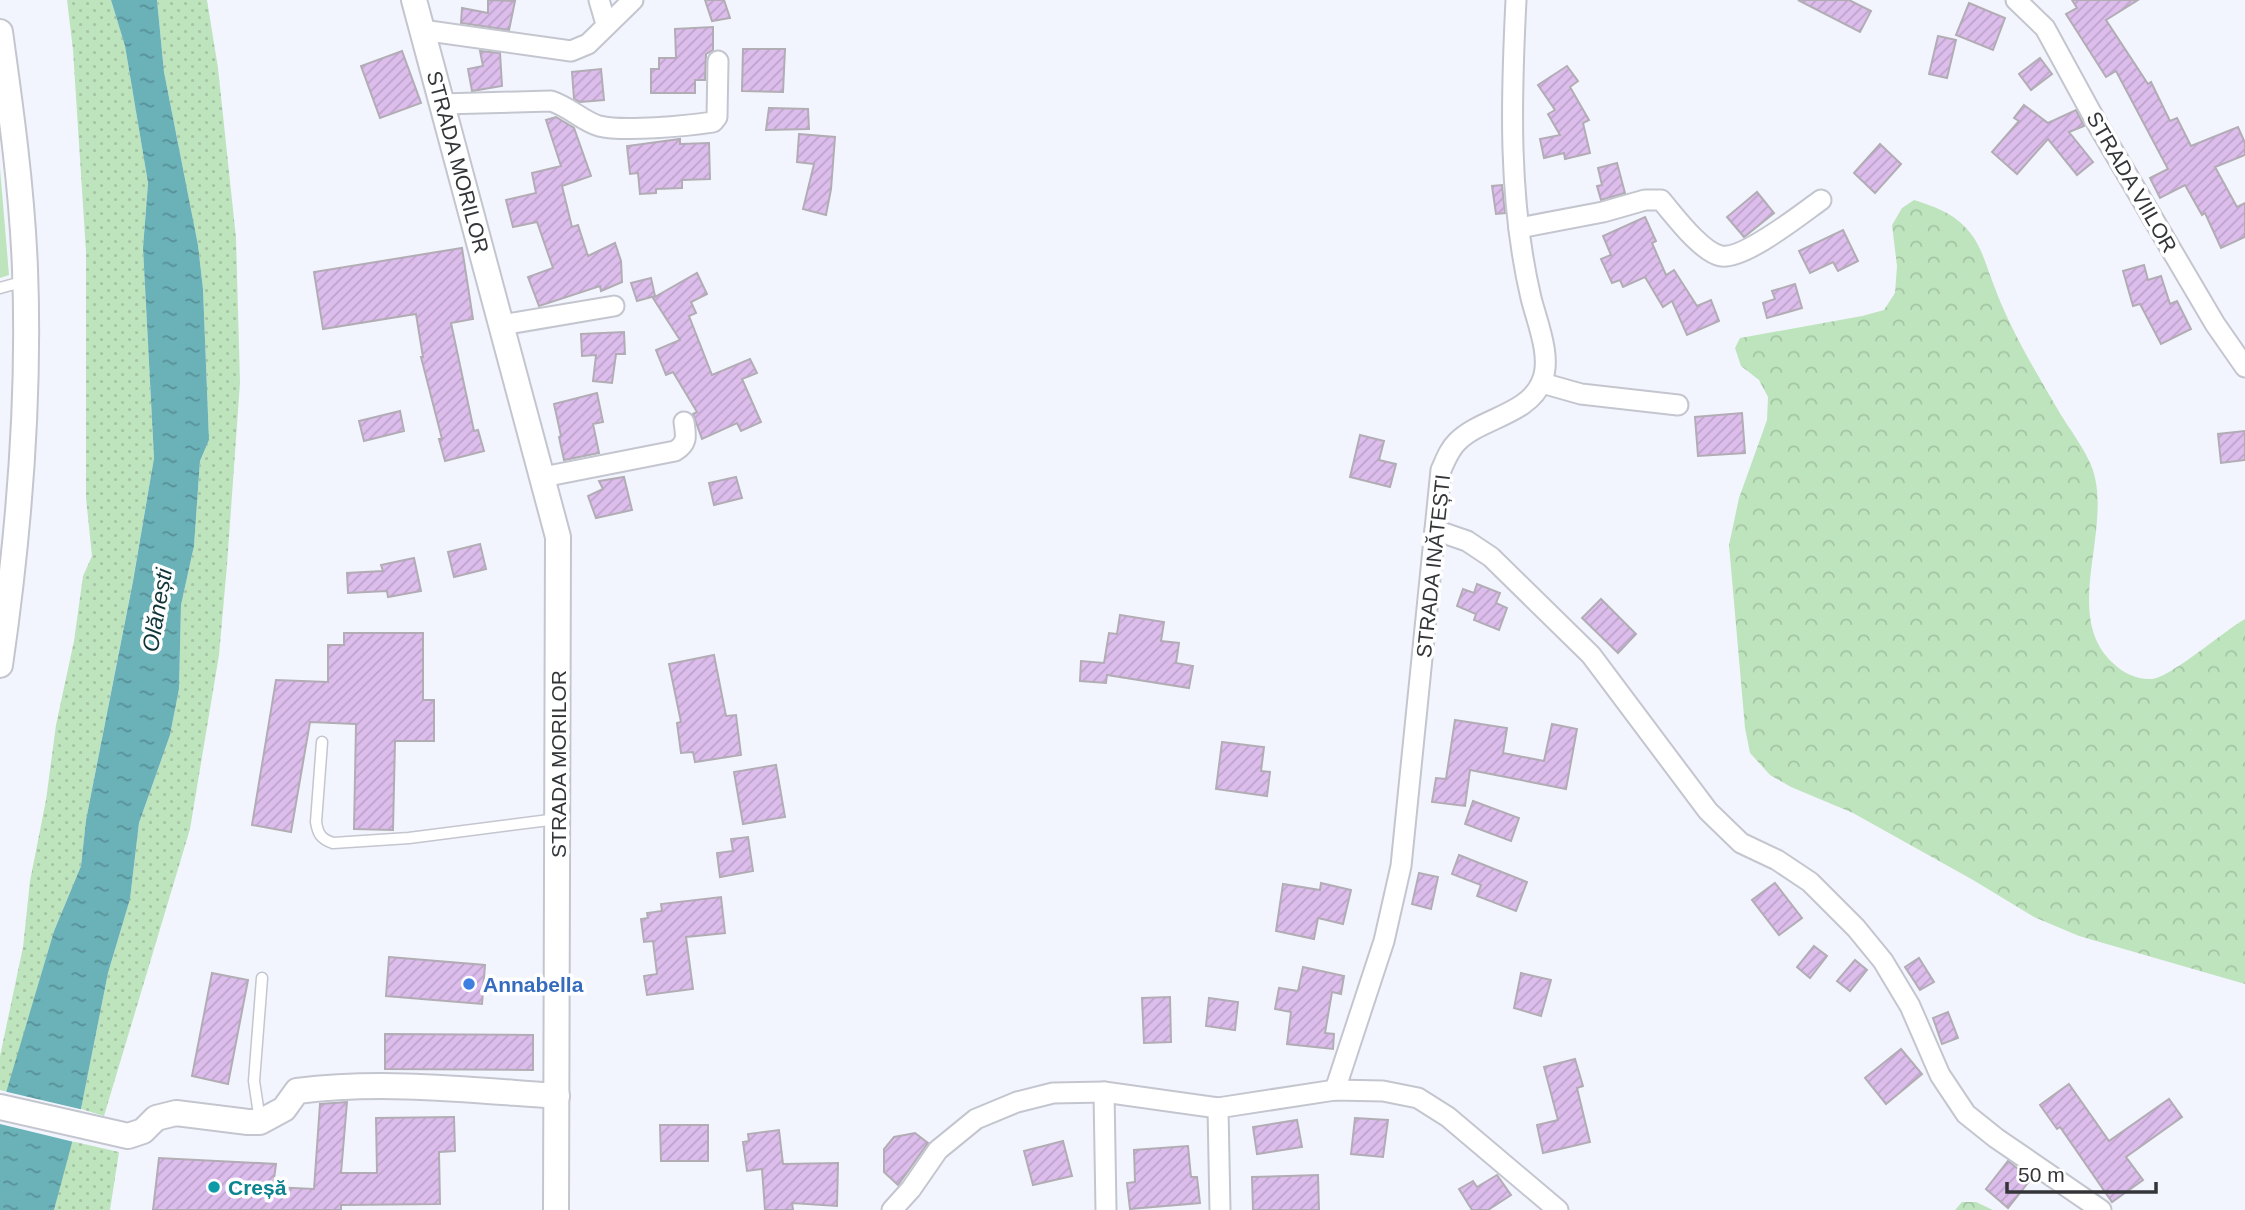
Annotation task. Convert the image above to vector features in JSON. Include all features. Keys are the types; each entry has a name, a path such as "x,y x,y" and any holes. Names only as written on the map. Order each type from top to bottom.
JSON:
{"street":[{"name":"STRADA MORILOR","path":"414,0 543,477 559,547 556,1210"},
{"path":"599,0 606,24"},
{"path":"422,30 570,51 589,44 606,24 633,0"},
{"path":"1516,0 1512,139 1519,228 1543,348 1545,369 1542,383 1581,394 1678,405"},
{"name":"STRADA VIILOR","path":"2016,0 2045,28 2099,127 2208,314 2245,367"},
{"path":"0,32 11,111 25,281 26,361 19,511 0,665"},
{"path":"442,104 551,101 566,106 596,125 615,128 702,124 713,122 717,117 718,61"},
{"path":"1519,228 1603,212 1645,200 1661,201 1705,248 1721,256 1739,253 1821,200"},
{"path":"502,325 614,306"},
{"name":"STRADA INĂTEȘTI","path":"1335,1090 1384,941 1401,866 1441,470 1449,451 1459,439 1530,398 1542,383"},
{"path":"543,477 675,452 687,439 684,422"},
{"path":"1435,530 1467,541 1490,557 1591,655 1708,811 1741,844 1777,859 1810,882 1856,928 1883,961 1910,1006 1940,1075 1966,1114 1996,1138 2101,1210"},
{"path":"0,1107 128,1136 143,1131 156,1118 176,1113 260,1122 284,1109 298,1091 327,1087 407,1086 556,1096"},
{"path":"892,1210 911,1189 938,1150 976,1119 1017,1102 1053,1093 1104,1092 1218,1108 1335,1090 1383,1091 1418,1098 1448,1117 1558,1210"},
{"path":"1104,1092 1106,1210"},
{"path":"1218,1108 1220,1210"}],"lane":[{"path":"0,288 25,281"},
{"path":"322,743 316,822 323,840 333,844 408,838 557,819"},
{"path":"260,1122 254,1081 262,978"}],"green space":[{"path":"67,0 111,0 125,46 148,183 143,248 154,458 86,820 81,866 54,931 7,1092 0,1090 0,1056 23,947 30,881 46,800 56,725 74,641 83,576 92,556 86,498 86,252 73,50"},
{"path":"157,0 207,0 218,68 236,238 240,383 219,655 190,829 104,1116 81,1109 108,973 130,899 139,823 170,735 179,689 181,605 194,546 200,461 209,440 203,289 198,245 164,72"},
{"path":"0,168 9,275 0,278"},
{"path":"1914,200 1948,213 1965,227 1975,240 2015,334 2091,465 2097,489 2097,515 2089,596 2091,621 2098,644 2114,664 2126,673 2152,679 2171,671 2245,619 2245,984 2079,936 2034,917 1853,813 1791,787 1770,775 1750,753 1745,728 1729,545 1739,498 1767,420 1768,397 1759,380 1741,366 1735,348 1740,338 1884,310 1895,293 1897,266 1892,225 1902,208"},
{"path":"71,1141 119,1152 110,1210 54,1210"},
{"path":"1962,1202 1976,1202 1993,1210 1955,1210"}],"water":[{"name":"Olănești","path":"111,0 157,0 164,72 198,245 203,289 209,440 200,461 194,546 181,605 179,689 170,735 139,823 130,899 108,973 81,1109 54,1210 0,1210 0,1113 54,931 81,866 86,820 154,458 143,248 148,183 125,46"}],"pier":[{"path":"3,1091 84,1110 74,1142 0,1124"}],"building":[{"path":"488,0 515,1 509,30 461,23 462,8 488,13"},
{"path":"705,0 724,0 730,18 712,21"},
{"path":"1798,0 1849,0 1871,11 1860,32"},
{"path":"2072,0 2138,0 2106,20 2148,84 2151,82 2170,121 2177,118 2191,146 2238,127 2245,143 2245,155 2215,167 2237,207 2245,203 2245,237 2221,248 2205,213 2202,215 2185,185 2160,198 2150,178 2168,169 2116,71 2106,77 2066,14 2077,8"},
{"path":"1969,3 2005,18 1993,50 1956,35"},
{"path":"713,27 713,50 706,54 705,80 695,80 695,93 651,93 651,69 659,69 659,58 676,58 675,29"},
{"path":"1938,36 1956,40 1947,78 1929,74"},
{"path":"743,49 785,49 783,92 742,91"},
{"path":"402,51 421,103 380,118 361,66"},
{"path":"480,51 500,53 502,86 472,91 468,69 483,66"},
{"path":"2040,58 2052,74 2031,90 2019,74"},
{"path":"1567,66 1578,81 1570,87 1589,120 1583,123 1590,153 1565,159 1564,153 1544,158 1540,139 1560,135 1548,114 1555,110 1538,85"},
{"path":"601,69 604,100 580,102 574,99 572,72"},
{"path":"2024,105 2048,123 2076,110 2084,126 2069,132 2093,162 2077,175 2048,139 2017,174 1992,152 2019,121 2014,118"},
{"path":"769,108 808,109 809,129 766,130"},
{"path":"556,117 574,128 591,176 562,186 572,227 578,225 588,256 615,243 621,261 622,282 601,291 600,286 539,306 528,277 553,268 537,222 513,227 506,200 536,193 532,173 561,166 546,120"},
{"path":"799,134 835,137 826,215 803,209 814,164 797,162"},
{"path":"680,139 680,144 709,143 710,179 682,180 682,188 656,189 656,193 640,194 638,173 630,174 627,146"},
{"path":"1880,144 1901,164 1875,193 1854,173"},
{"path":"1617,163 1625,193 1601,200 1597,186 1602,185 1598,168"},
{"path":"1502,185 1505,213 1496,214 1492,186"},
{"path":"1757,192 1774,213 1744,237 1727,217"},
{"path":"1645,217 1656,241 1652,243 1666,275 1674,270 1697,306 1711,300 1719,321 1687,335 1672,301 1663,307 1645,277 1623,287 1620,280 1612,283 1601,259 1611,255 1603,236"},
{"path":"1843,230 1858,261 1838,271 1833,262 1810,273 1799,251"},
{"path":"462,248 473,319 451,323 474,431 478,430 484,451 445,461 421,357 416,314 323,329 314,272"},
{"path":"2144,265 2148,280 2161,276 2170,304 2177,301 2191,329 2161,344 2140,304 2133,306 2123,271"},
{"path":"697,273 707,294 691,302 696,313 689,316 712,375 750,359 757,373 742,379 761,422 741,431 737,423 702,439 693,414 697,412 673,372 666,375 656,350 680,340 653,298"},
{"path":"651,278 655,296 637,301 631,283"},
{"path":"1795,284 1802,308 1767,318 1763,303 1775,299 1772,291"},
{"path":"624,332 625,354 616,354 612,383 593,381 596,355 582,356 581,334"},
{"path":"597,393 603,422 593,424 599,453 564,460 554,404"},
{"path":"400,411 404,431 364,441 359,421"},
{"path":"1742,413 1745,453 1698,456 1695,417"},
{"path":"2245,431 2245,460 2221,463 2218,434"},
{"path":"1360,435 1384,441 1379,460 1396,464 1390,487 1350,477"},
{"path":"624,477 632,510 596,518 588,496 603,489 599,481"},
{"path":"736,477 742,498 714,505 709,483"},
{"path":"480,544 486,569 454,577 448,552"},
{"path":"414,558 421,591 388,597 387,591 348,593 347,573 383,571 381,565"},
{"path":"1477,584 1500,593 1496,603 1507,608 1499,630 1474,620 1476,614 1457,606 1463,589 1474,593"},
{"path":"1601,599 1636,634 1618,653 1582,618"},
{"path":"1120,615 1164,622 1161,641 1179,643 1176,663 1193,666 1189,688 1107,675 1106,683 1080,681 1081,661 1104,663 1109,633 1117,634"},
{"path":"344,633 423,633 423,700 434,700 434,741 395,741 393,830 354,829 356,724 310,722 291,832 252,825 276,680 328,682 328,645 344,645"},
{"path":"714,655 726,716 736,715 741,755 695,762 693,752 681,753 677,723 681,722 669,664"},
{"path":"1455,720 1507,728 1503,753 1544,761 1552,724 1577,729 1566,789 1470,770 1465,806 1432,802 1436,778 1446,779"},
{"path":"1222,742 1264,747 1261,771 1270,772 1267,796 1216,789"},
{"path":"776,765 785,817 743,824 734,772"},
{"path":"1473,801 1519,818 1511,841 1465,824"},
{"path":"748,837 753,871 720,877 717,853 733,851 731,839"},
{"path":"1459,855 1527,882 1516,911 1477,896 1481,885 1452,874"},
{"path":"1419,873 1438,877 1431,909 1412,904"},
{"path":"1321,883 1351,890 1343,924 1318,918 1314,939 1276,931 1283,884 1320,890"},
{"path":"1775,883 1802,918 1779,935 1752,900"},
{"path":"721,897 725,933 686,937 693,989 647,995 644,976 657,974 653,941 644,942 641,919 648,918 647,913 662,911 661,904"},
{"path":"1814,946 1827,956 1810,978 1797,967"},
{"path":"389,957 485,965 482,1004 386,996"},
{"path":"1919,958 1934,982 1920,990 1905,967"},
{"path":"1855,960 1867,970 1850,991 1837,981"},
{"path":"1303,967 1344,976 1341,994 1332,992 1325,1033 1334,1034 1333,1049 1287,1044 1291,1012 1275,1009 1279,988 1298,991"},
{"path":"212,973 248,980 228,1084 192,1076"},
{"path":"1521,973 1551,980 1541,1016 1514,1008"},
{"path":"1170,997 1171,1042 1144,1043 1142,998"},
{"path":"1209,998 1238,1002 1235,1030 1206,1026"},
{"path":"1948,1012 1958,1038 1942,1044 1933,1018"},
{"path":"385,1034 533,1035 533,1070 385,1069"},
{"path":"1901,1049 1922,1074 1886,1104 1865,1078"},
{"path":"1575,1059 1583,1086 1577,1088 1590,1142 1543,1153 1537,1125 1558,1120 1544,1067"},
{"path":"2069,1084 2109,1141 2169,1099 2182,1117 2126,1157 2143,1180 2112,1202 2060,1127 2057,1129 2040,1105"},
{"path":"347,1102 341,1173 377,1173 376,1118 454,1117 455,1151 439,1152 440,1204 341,1205 341,1210 153,1210 159,1158 276,1164 273,1187 314,1189 320,1104"},
{"path":"1355,1118 1388,1120 1383,1157 1351,1154"},
{"path":"1297,1120 1302,1147 1257,1154 1253,1127"},
{"path":"660,1125 708,1125 708,1161 661,1161"},
{"path":"779,1130 783,1164 838,1163 837,1206 792,1203 793,1210 765,1210 762,1169 747,1171 743,1142 749,1141 748,1134"},
{"path":"915,1133 928,1143 898,1185 884,1172 884,1149 894,1137"},
{"path":"1063,1141 1072,1176 1033,1185 1024,1151"},
{"path":"1188,1146 1191,1177 1197,1177 1200,1203 1130,1209 1127,1183 1135,1182 1134,1150"},
{"path":"2008,1161 2031,1179 2008,1208 1986,1189"},
{"path":"1318,1175 1319,1210 1253,1210 1252,1177"},
{"path":"1497,1175 1511,1195 1488,1210 1472,1210 1459,1189 1473,1181 1477,1187"}],"place":[{"name":"Annabella","path":"469,984"},
{"name":"Creșă","path":"214,1187"}]}
